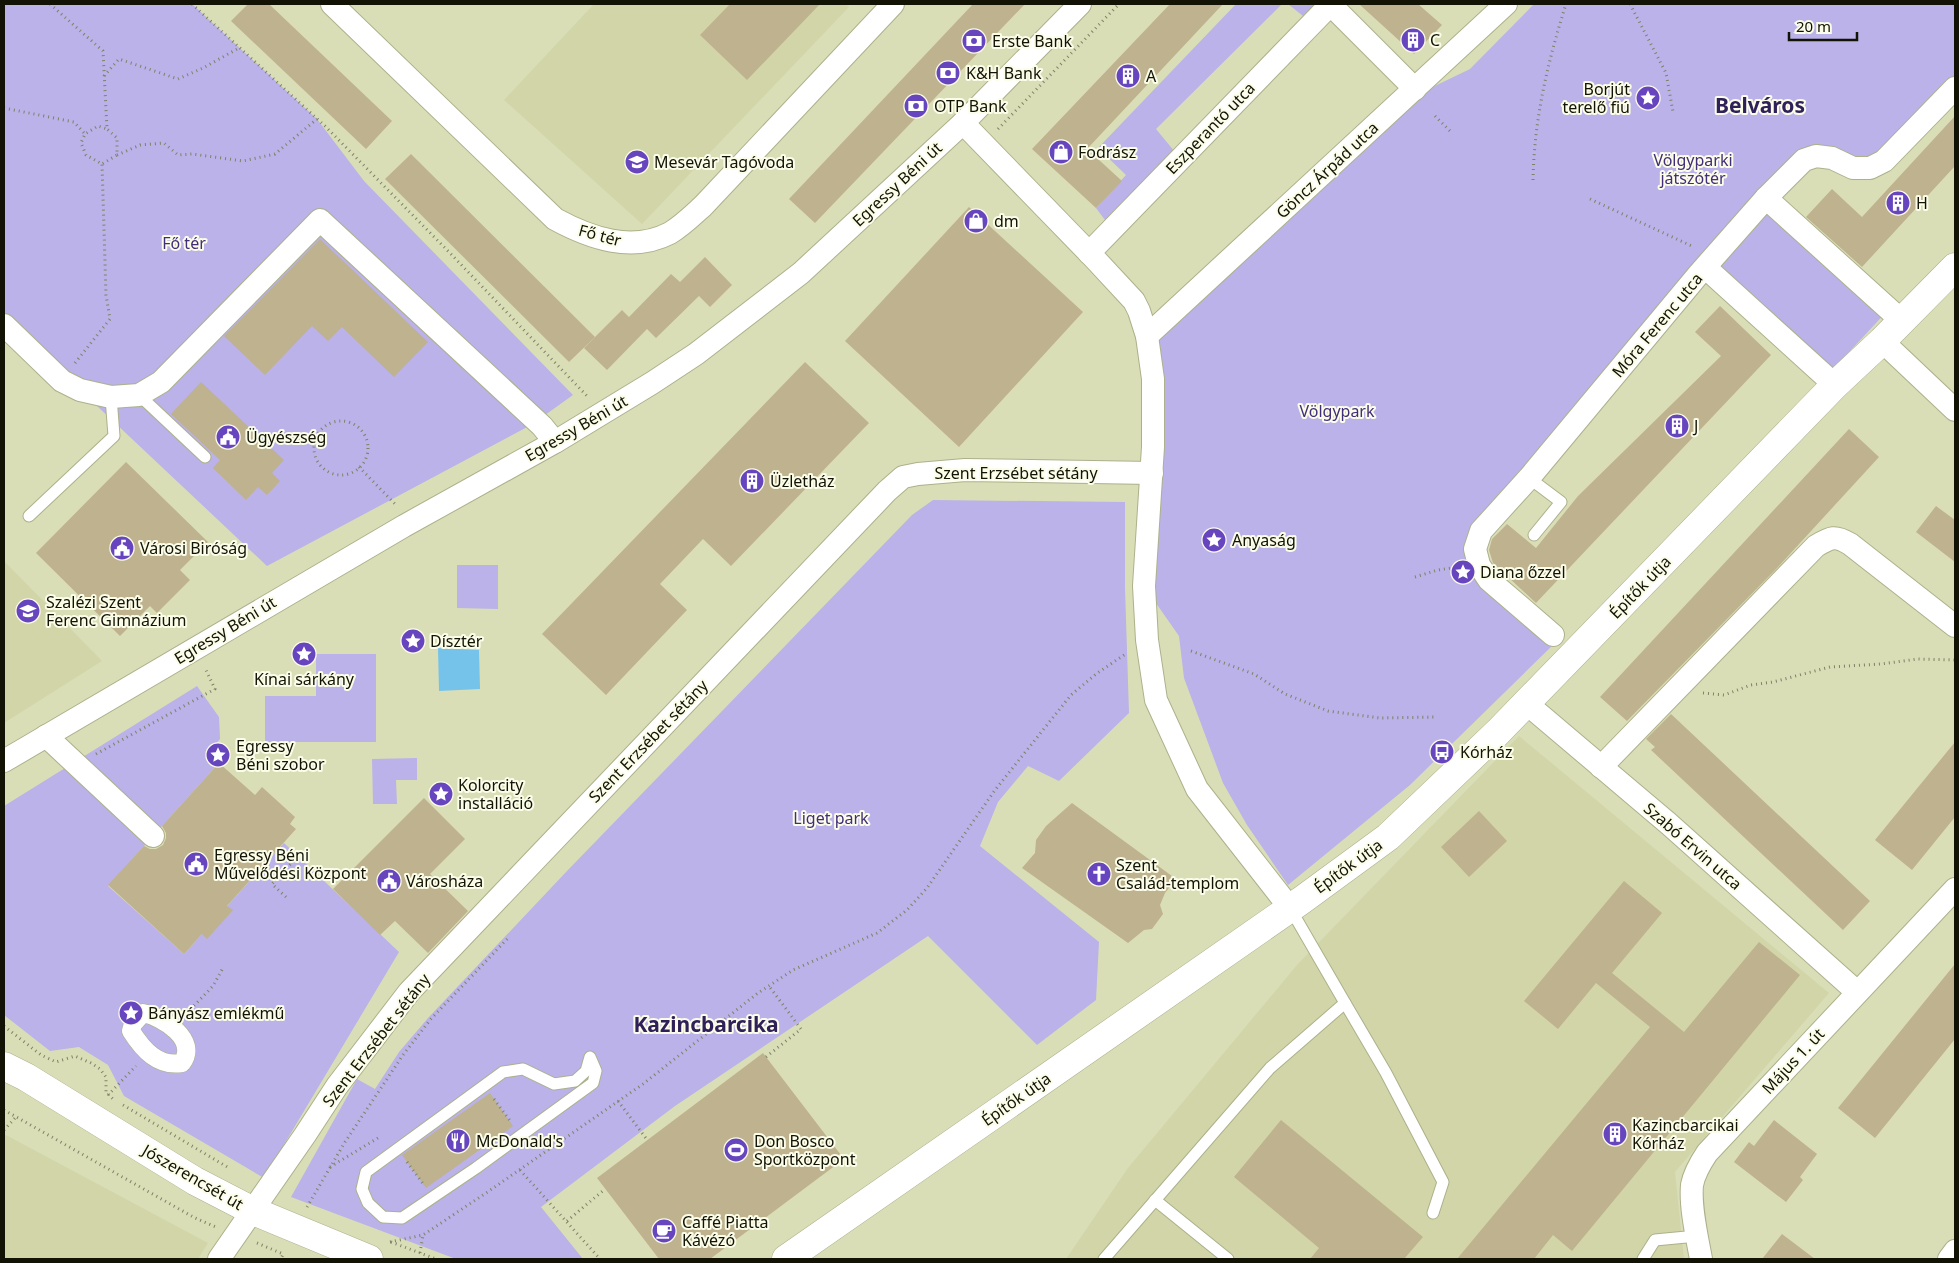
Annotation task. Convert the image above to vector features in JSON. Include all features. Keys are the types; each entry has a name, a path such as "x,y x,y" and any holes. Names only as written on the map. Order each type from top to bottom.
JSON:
{"street":[{"name":"Fő tér","path":"332,4 556,219 577,231 612,242 634,243 652,241 670,233 704,206 889,5"},
{"name":"Egressy Béni út","path":"4,761 404,526 555,442 652,384 696,354 801,273 963,123 1080,4"},
{"path":"1331,4 1415,89"},
{"name":"Eszperantó utca","path":"1089,252 1331,4"},
{"name":"Göncz Árpád utca","path":"1147,336 1506,4"},
{"name":"Móra Ferenc utca","path":"1478,565 1475,549 1482,531 1766,198 1804,160 1816,156 1832,158 1853,168 1870,168 1884,161 1955,88"},
{"path":"963,123 1089,252 1134,301 1139,311 1147,336 1153,379 1152,473 1144,586 1147,640 1156,700 1197,789 1290,908"},
{"path":"1766,198 1902,322"},
{"path":"4,325 62,381 80,390 111,397 139,395 161,382 320,220 542,426 555,442"},
{"path":"1709,264 1835,385"},
{"name":"Építők útja","path":"786,1259 1290,908 1388,837 1526,703 1835,385 1902,322 1955,267"},
{"path":"1882,341 1955,410"},
{"name":"Szent Erzsébet sétány","path":"219,1259 300,1144 337,1086 409,992 887,491 903,478 918,474 965,470 1152,473"},
{"path":"1601,767 1816,546 1829,539 1839,538 1850,544 1955,626"},
{"path":"1478,565 1489,580 1553,636"},
{"name":"Szabó Ervin utca","path":"1526,703 1669,824 1857,992"},
{"path":"46,736 153,836"},
{"name":"Május 1. út","path":"1701,1259 1692,1184 1699,1166 1707,1153 1955,889"},
{"path":"143,1013 151,1014 172,1028 184,1040 187,1048 187,1057 182,1063 174,1065 155,1059 148,1053 131,1031 137,1017 143,1013"},
{"name":"Jószerencsét út","path":"4,1060 15,1071 195,1181 253,1211 375,1249"},
{"path":"1949,1259 1955,1251"}],"lane":[{"path":"139,395 205,457"},
{"path":"29,516 114,436 111,397"},
{"path":"1528,478 1561,502 1534,535"},
{"path":"1290,908 1386,1073 1442,1182 1433,1212"},
{"path":"1104,1259 1270,1068 1345,1003"},
{"path":"590,1057 596,1070 593,1082 476,1168 402,1218 383,1217 368,1204 362,1189 366,1172 503,1072 522,1069 554,1084 575,1081 586,1071 590,1057"},
{"path":"1154,1200 1228,1259"},
{"path":"1643,1259 1655,1240 1697,1236"}],"path":[{"path":"50,4 103,50 107,129"},
{"path":"192,4 317,119 449,252 588,397"},
{"path":"994,134 1119,4"},
{"path":"1534,180 1537,126 1545,77 1566,4"},
{"path":"1630,4 1666,73 1673,112"},
{"path":"104,77 119,59 178,78 203,68 239,48"},
{"path":"4,108 74,122 85,134"},
{"path":"1435,116 1450,130"},
{"path":"102,164 140,145 164,143 178,155 192,154 243,161 275,154 317,119"},
{"path":"102,164 86,156 81,143 85,134 98,126 107,129 117,138 117,155"},
{"path":"62,381 110,319 106,286 102,164"},
{"path":"1590,199 1687,243 1709,264"},
{"path":"336,422 344,422 360,429 367,444 367,452 360,467 343,475 325,470 319,464 314,446 321,429 336,422"},
{"path":"360,467 395,504"},
{"path":"1415,577 1438,570 1478,565"},
{"path":"77,764 215,689 181,620"},
{"path":"375,1249 390,1242 423,1235 618,1101 769,986 793,970 877,933 907,910 927,888 994,790 1072,695 1096,674 1147,640"},
{"path":"1191,651 1254,674 1286,694 1328,711 1380,718 1436,717"},
{"path":"1702,693 1724,695 1751,685 1772,682 1830,667 1881,664 1918,659 1955,660"},
{"path":"286,898 272,884 298,856"},
{"path":"312,1213 306,1210 345,1142 402,1055 430,1020 509,937"},
{"path":"172,1028 213,986 223,968"},
{"path":"766,1056 801,1029 769,986"},
{"path":"4,1026 41,1055 56,1062 75,1056 91,1063 100,1069 106,1077 108,1095 235,1172"},
{"path":"108,1095 148,1053"},
{"path":"618,1101 648,1140"},
{"path":"4,1110 15,1118 194,1218 283,1254 281,1259"},
{"path":"4,1130 15,1118"},
{"path":"520,1170 600,1259"},
{"path":"566,1221 605,1189"},
{"path":"420,1253 423,1235"},
{"path":"390,1242 436,1259"}],"shaded area":[{"name":"Mesevár Tagóvoda","path":"594,4 845,4 849,7 642,224 504,100"},
{"name":"Szalézi Szent Ferenc Gimnázium","path":"4,561 102,661 4,723"},
{"path":"1519,736 1829,993 1675,1172 1684,1259 1066,1259 1128,1168 1297,965"},
{"path":"4,1134 208,1243 198,1259 4,1259"}],"green space":[{"name":"Fő tér","path":"4,4 192,4 317,119 364,181 573,395 531,425 267,566 80,390 4,325"},
{"path":"1236,4 1282,4 1156,129 1175,152 1108,224 1096,208 1126,175 1098,148"},
{"path":"1288,4 1315,4 1303,16"},
{"name":"Völgypark","path":"1534,4 1955,4 1955,88 1884,161 1796,167 1767,198 1889,309 1826,377 1706,268 1471,551 1555,643 1410,785 1288,885 1247,825 1223,783 1184,678 1179,636 1144,586 1147,336 1414,96 1470,69"},
{"name":"Liget park","path":"933,500 1125,502 1125,588 1129,713 1059,781 1028,766 998,802 980,846 1099,942 1096,1000 1037,1045 928,936 675,1106 541,1207 583,1259 456,1259 291,1197 357,1079 375,1089 399,1052 428,1018 567,871 912,515"},
{"path":"457,565 498,565 498,609 457,608"},
{"path":"316,654 376,654 376,742 265,742 265,696 316,696"},
{"path":"197,686 219,717 220,739 209,753 219,763 108,886 184,954 284,843 399,952 264,1178 124,1096 108,1065 79,1047 50,1051 4,1015 4,806"},
{"path":"417,758 417,780 396,780 397,804 373,804 372,759"}],"water":[{"path":"438,648 479,650 480,689 439,691"}],"building":[{"path":"248,4 269,4 392,121 366,149 231,21"},
{"path":"730,4 820,4 747,80 700,35"},
{"path":"973,4 1025,4 815,223 789,199"},
{"name":"A","path":"1170,4 1223,4 1087,149 1122,181 1096,208 1032,149"},
{"name":"C","path":"1359,4 1418,4 1442,25 1414,54"},
{"name":"H","path":"1955,116 1955,166 1862,267 1806,217 1832,189 1862,217"},
{"path":"411,154 595,337 569,362 385,179"},
{"path":"969,207 1083,312 959,447 845,341"},
{"path":"320,239 428,342 394,377 342,327 328,341 312,326 265,375 224,336"},
{"path":"705,257 732,285 710,307 699,296 656,338 647,329 607,370 584,348 622,310 629,317 671,274 680,282"},
{"name":"J","path":"1720,306 1771,355 1536,603 1493,563 1489,550 1492,539 1507,524 1536,548 1578,496 1721,356 1695,332"},
{"name":"Üzletház","path":"805,362 869,423 731,566 703,539 660,584 687,610 606,695 542,634"},
{"name":"Ügyészség","path":"201,382 284,460 272,473 280,481 267,495 258,487 246,500 213,468 220,460 171,414"},
{"path":"1849,429 1879,457 1778,567 1627,721 1600,697"},
{"name":"Városi Biróság","path":"126,462 208,542 180,570 190,580 157,613 150,606 120,636 36,553"},
{"path":"1936,506 1955,520 1955,562 1916,532"},
{"path":"1671,714 1870,901 1843,930 1651,750 1655,747 1646,739"},
{"path":"1955,742 1955,817 1912,870 1875,840"},
{"name":"Egressy Béni Művelődési Központ","path":"219,763 255,795 262,787 295,817 290,824 296,829 227,906 233,910 207,939 202,934 184,954 108,885 144,846 156,849 163,845 166,833 162,826"},
{"name":"Városháza","path":"424,798 465,839 430,874 468,911 428,953 395,921 380,935 333,889"},
{"name":"Szent Család-templom","path":"1072,803 1176,879 1165,893 1160,905 1163,914 1152,929 1144,930 1128,943 1022,868 1035,853 1036,840 1046,826"},
{"path":"1479,811 1507,841 1469,877 1441,847"},
{"name":"Kazincbarcikai Kórház","path":"1624,881 1662,913 1612,973 1684,1032 1759,942 1800,975 1572,1251 1553,1235 1534,1259 1457,1259 1650,1027 1596,983 1558,1029 1524,1001"},
{"path":"1955,964 1955,1039 1875,1138 1838,1108"},
{"name":"Don Bosco Sportközpont","path":"763,1053 844,1159 710,1259 659,1259 597,1178"},
{"name":"McDonald's","path":"490,1093 513,1126 426,1188 402,1155"},
{"path":"1281,1120 1423,1237 1404,1259 1310,1259 1319,1248 1234,1177"},
{"path":"1774,1120 1817,1154 1800,1177 1803,1180 1786,1202 1734,1162 1749,1142 1754,1146"},
{"path":"1782,1234 1815,1259 1762,1259"}],"place":[{"name":"C","path":"1413,40"},
{"name":"Erste Bank","path":"974,41"},
{"name":"K&H Bank","path":"948,73"},
{"name":"A","path":"1128,76"},
{"name":"Borjút terelő fiú","path":"1648,98"},
{"name":"OTP Bank","path":"916,106"},
{"name":"Fodrász","path":"1061,152"},
{"name":"Mesevár Tagóvoda","path":"637,162"},
{"name":"H","path":"1898,203"},
{"name":"dm","path":"976,221"},
{"name":"J","path":"1677,426"},
{"name":"Ügyészség","path":"228,437"},
{"name":"Üzletház","path":"752,481"},
{"name":"Anyaság","path":"1214,540"},
{"name":"Városi Biróság","path":"122,548"},
{"name":"Diana őzzel","path":"1463,572"},
{"name":"Szalézi Szent Ferenc Gimnázium","path":"28,611"},
{"name":"Dísztér","path":"413,641"},
{"name":"Kínai sárkány","path":"304,654"},
{"name":"Kórház","path":"1442,752"},
{"name":"Egressy Béni szobor","path":"218,755"},
{"name":"Kolorcity installáció","path":"441,794"},
{"name":"Egressy Béni Művelődési Központ","path":"196,864"},
{"name":"Szent Család-templom","path":"1099,874"},
{"name":"Városháza","path":"389,881"},
{"name":"Bányász emlékmű","path":"131,1013"},
{"name":"Kazincbarcikai Kórház","path":"1615,1134"},
{"name":"McDonald's","path":"458,1141"},
{"name":"Don Bosco Sportközpont","path":"736,1150"},
{"name":"Caffé Piatta Kávézó","path":"664,1231"}],"district":[{"name":"Belváros","path":"1760,105"},
{"name":"Kazincbarcika","path":"706,1024"}],"park label":[{"name":"Völgyparki játszótér","path":"1693,169"}]}
